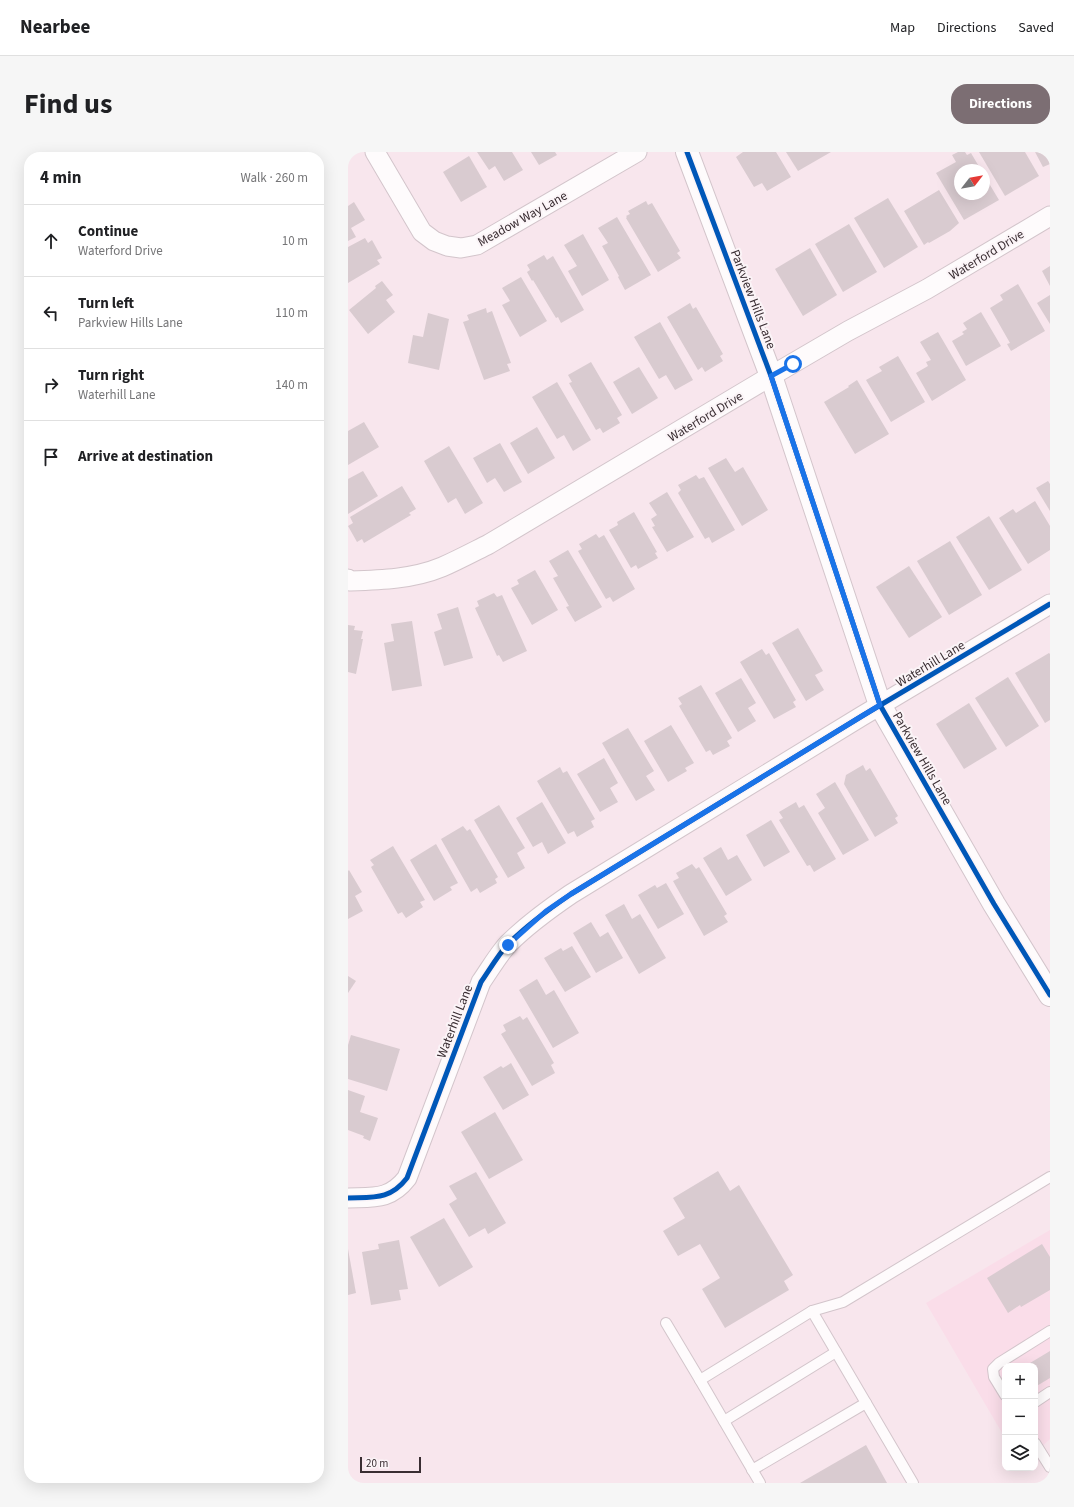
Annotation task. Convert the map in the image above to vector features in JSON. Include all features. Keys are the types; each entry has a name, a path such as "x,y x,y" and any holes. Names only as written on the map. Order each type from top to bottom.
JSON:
{"street":[{"name":"Meadow Way Lane","path":"375,152 422,232 434,241 447,246 461,248 477,245 637,152"},
{"name":"Parkview Hills Lane","path":"687,152 771,376 880,705 994,904 1050,994"},
{"name":"Waterford Drive","path":"348,579 387,580 413,576 441,568 489,544 771,376 848,331 927,289 1050,216"},
{"name":"Waterhill Lane","path":"348,1198 382,1197 392,1193 400,1187 407,1178 481,982 508,945 546,911 571,894 880,705 1050,604"}],"lane":[{"path":"700,1380 812,1311 843,1302 1050,1177"},
{"path":"812,1311 913,1483"},
{"path":"666,1323 760,1483"},
{"path":"1002,1390 994,1378 992,1369 999,1363 1050,1332"},
{"path":"724,1421 836,1352"},
{"path":"1038,1400 1050,1392"},
{"path":"752,1470 866,1403"},
{"path":"1038,1448 1050,1467"}],"shaded area":[{"path":"1050,1230 1050,1439 1038,1450 1038,1363 1002,1363 1002,1433 926,1303"}],"building":[{"path":"477,152 512,152 523,170 504,181 495,166 489,170"},
{"path":"531,152 555,152 557,155 539,165"},
{"path":"743,152 776,152 791,177 767,191 762,183 754,187 736,157"},
{"path":"786,152 831,152 798,171"},
{"path":"958,152 965,152 967,155 971,153 977,164 954,164 954,200 990,200 990,185 999,200 964,220 936,173 956,162 952,155"},
{"path":"979,152 1025,152 1039,176 1005,196 990,171 990,164 986,164"},
{"path":"1035,152 1050,152 1050,164 1043,167"},
{"path":"469,156 487,187 461,202 443,172"},
{"path":"939,190 959,223 950,231 924,245 904,211"},
{"path":"888,198 918,247 884,268 854,218"},
{"path":"646,201 648,205 652,203 680,251 677,253 681,258 658,272 626,218 626,216 630,214 628,211"},
{"path":"354,202 365,220 351,228 356,237 348,241 348,206"},
{"path":"617,217 651,275 625,290 602,246 608,243 598,228"},
{"path":"849,224 877,272 843,292 815,244"},
{"path":"583,234 609,280 582,296 568,271 577,266 564,245"},
{"path":"365,238 368,243 372,240 382,258 377,260 380,264 348,283 348,247"},
{"path":"810,248 837,295 803,316 775,269"},
{"path":"544,255 547,260 553,256 584,310 561,323 558,317 556,318 527,272 530,270 527,265"},
{"path":"1050,266 1050,286 1042,271"},
{"path":"521,277 547,321 520,337 502,305 510,301 502,288"},
{"path":"382,281 393,295 386,300 395,312 368,334 349,310 376,288 375,286"},
{"path":"1018,284 1045,331 1011,351 1007,344 1010,343 990,308 1003,300 1000,295"},
{"path":"1050,295 1050,324 1037,303"},
{"path":"690,303 693,309 696,307 723,354 720,356 723,361 705,372 702,367 698,370 667,317"},
{"path":"486,308 487,313 492,311 511,363 507,364 510,371 484,380 463,322 469,320 467,315"},
{"path":"981,312 1001,346 966,366 952,341 964,334 962,332 967,329 963,323"},
{"path":"428,313 449,319 439,370 408,363 413,335 423,337"},
{"path":"660,322 693,380 675,390 666,375 659,379 634,337"},
{"path":"938,332 966,380 932,401 916,373 928,366 926,362 931,360 920,342"},
{"path":"898,356 925,402 891,422 866,380 882,371 879,367"},
{"path":"591,362 622,415 617,418 620,423 603,433 600,428 596,430 569,383 572,382 568,375"},
{"path":"639,367 658,398 632,414 613,382"},
{"path":"857,380 889,434 855,454 824,402 849,387 848,386"},
{"path":"557,382 591,440 573,451 564,435 557,439 532,397"},
{"path":"364,422 379,447 348,465 348,431"},
{"path":"537,427 555,458 528,474 510,443"},
{"path":"500,443 522,482 504,492 495,478 487,483 473,458"},
{"path":"449,446 483,503 465,514 456,498 448,503 424,461"},
{"path":"726,458 735,472 743,467 768,510 742,526 708,468"},
{"path":"363,471 378,496 348,514 348,479"},
{"path":"696,475 699,479 704,477 735,530 712,543 709,537 705,539 678,493 681,490 678,485"},
{"path":"1048,481 1050,484 1050,511 1036,488"},
{"path":"402,486 416,509 409,513 411,515 364,543 362,539 357,542 348,526 353,523 350,517"},
{"path":"667,492 694,537 667,552 652,527 655,526 651,519 657,515 649,503"},
{"path":"1035,501 1050,526 1050,550 1028,564 999,518 1013,509 1016,513"},
{"path":"634,512 657,552 655,553 658,558 638,569 636,565 631,568 609,530 618,525 617,522"},
{"path":"989,516 1022,570 989,590 956,537"},
{"path":"596,534 599,538 604,535 635,589 613,602 610,597 606,599 578,551 582,549 579,544"},
{"path":"950,541 982,595 949,615 917,561"},
{"path":"568,550 602,607 575,622 566,607 569,606 553,578 558,576 549,561"},
{"path":"909,566 942,617 909,638 876,587"},
{"path":"535,570 558,610 532,625 511,588 519,584 517,580"},
{"path":"494,593 497,597 502,595 527,651 503,662 499,655 497,656 475,608 479,606 477,601"},
{"path":"458,607 473,658 444,666 434,632 442,629 437,614"},
{"path":"412,621 422,686 392,691 384,643 394,641 391,624"},
{"path":"348,625 355,626 354,630 363,631 361,639 363,639 356,674 348,672"},
{"path":"798,628 823,671 815,675 824,690 806,701 772,643"},
{"path":"762,649 766,655 769,653 796,700 793,702 796,707 774,719 740,662"},
{"path":"1049,653 1050,720 1045,723 1015,673"},
{"path":"1008,677 1039,726 1006,747 975,698"},
{"path":"741,678 756,703 748,708 756,721 738,732 715,693"},
{"path":"701,685 732,738 727,741 730,746 713,755 710,750 706,752 679,706 682,704 678,698"},
{"path":"969,703 997,749 964,769 936,724"},
{"path":"671,725 694,763 685,768 687,771 668,782 644,741"},
{"path":"628,728 654,771 646,776 655,790 636,801 602,743"},
{"path":"604,758 618,783 610,788 618,802 600,812 577,774"},
{"path":"863,765 866,771 870,768 898,816 895,818 898,823 875,837 844,784 846,775"},
{"path":"560,767 563,773 567,771 595,819 591,821 594,827 577,837 574,831 568,834 537,781"},
{"path":"835,782 869,840 843,855 818,813 825,808 816,794"},
{"path":"542,802 566,843 548,854 542,842 533,847 516,818"},
{"path":"796,802 799,808 804,805 836,859 814,872 810,865 807,866 779,820 783,818 779,812"},
{"path":"499,805 525,848 517,853 525,868 508,878 474,820"},
{"path":"771,820 790,852 764,867 746,835"},
{"path":"463,826 467,831 470,829 498,877 495,879 497,883 480,893 477,888 471,892 441,839"},
{"path":"436,844 458,883 450,887 452,890 434,901 410,860"},
{"path":"393,846 425,900 420,902 423,907 406,918 402,912 398,914 371,867 374,865 370,860"},
{"path":"721,847 728,860 737,855 752,880 726,896 703,858"},
{"path":"692,864 696,869 699,867 727,914 724,916 728,922 704,936 673,881 679,878 676,873"},
{"path":"349,870 362,892 355,896 363,911 348,919 348,871"},
{"path":"666,883 684,914 658,929 638,895 655,885 657,888"},
{"path":"624,904 632,919 640,914 666,958 639,974 605,915"},
{"path":"591,922 600,937 608,932 623,958 596,973 573,933"},
{"path":"572,946 591,977 565,992 544,958 561,948 563,951"},
{"path":"348,976 356,981 348,993"},
{"path":"537,979 546,995 554,990 579,1033 553,1048 519,990"},
{"path":"520,1016 523,1020 527,1017 554,1063 551,1065 555,1073 532,1086 501,1034 506,1031 503,1025"},
{"path":"351,1035 400,1049 387,1091 348,1079 348,1045"},
{"path":"511,1063 529,1095 503,1110 483,1077 501,1066 503,1068"},
{"path":"348,1090 365,1096 360,1112 378,1118 370,1141 363,1138 364,1136 348,1130"},
{"path":"495,1112 523,1160 489,1179 461,1132"},
{"path":"718,1171 730,1191 739,1185 793,1275 784,1281 789,1290 725,1328 702,1289 720,1278 700,1244 678,1256 663,1231 685,1218 673,1198"},
{"path":"476,1172 506,1223 488,1234 485,1228 469,1237 449,1204 457,1199 449,1186"},
{"path":"444,1218 473,1267 439,1287 410,1237"},
{"path":"399,1240 408,1289 399,1290 401,1300 371,1305 362,1252 379,1249 378,1244"},
{"path":"1042,1244 1050,1257 1050,1290 1021,1307 1020,1305 1008,1313 987,1278"},
{"path":"348,1249 356,1293 348,1295"},
{"path":"1050,1351 1050,1378 1038,1385 1038,1363 1030,1363"},
{"path":"866,1445 887,1483 800,1483"}],"cycle path":[{"path":"687,152 771,376 880,705 994,904 1050,995"},
{"path":"348,1198 374,1197 388,1194 401,1185 407,1178 481,982 504,948 523,930 546,911 571,894 862,716 1050,604"}],"route":[{"path":"508,945 546,911 571,894 880,705 771,376 793,364"}]}
